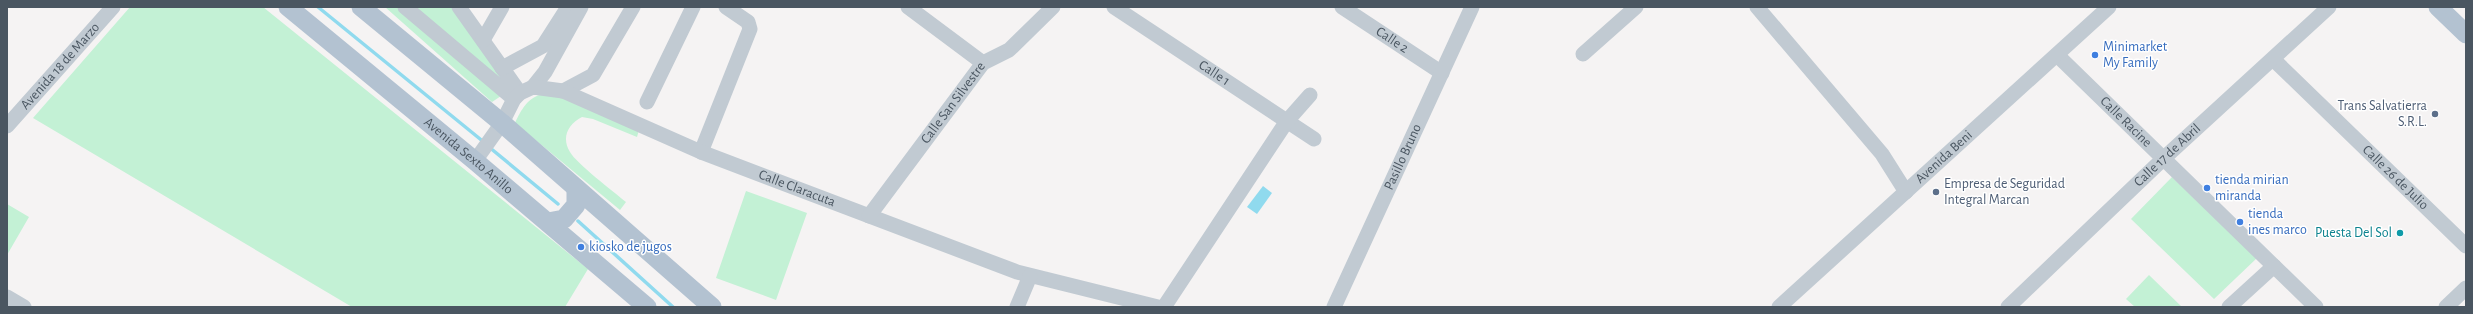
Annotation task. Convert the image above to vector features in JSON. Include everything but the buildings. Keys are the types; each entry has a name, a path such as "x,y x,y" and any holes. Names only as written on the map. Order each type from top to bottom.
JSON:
{"main road":[{"name":"Avenida Sexto Anillo","path":"288,7 480,154 548,222 647,307"},
{"path":"361,7 499,127 576,188 712,307"},
{"path":"2438,7 2466,34"},
{"path":"548,222 564,219 576,205 576,188"},
{"path":"573,243 573,225 584,213 602,211"}],"street":[{"name":"Avenida 18 de Marzo","path":"7,126 113,7"},
{"path":"405,7 522,93"},
{"path":"459,7 502,68 522,93"},
{"path":"483,40 502,7"},
{"path":"502,68 543,46 568,7"},
{"path":"480,154 522,93 545,72 581,7"},
{"path":"563,91 593,75 633,7"},
{"path":"647,102 693,7"},
{"path":"701,152 750,29 748,22 726,7"},
{"path":"908,7 983,63"},
{"name":"Calle San Silvestre","path":"870,216 983,63 1009,50 1053,7"},
{"name":"Calle 1","path":"1114,7 1314,139"},
{"name":"Calle 2","path":"1342,7 1442,73"},
{"name":"Pasillo Bruno","path":"1334,307 1472,7"},
{"path":"1583,54 1636,7"},
{"path":"1757,7 1882,154 1906,192"},
{"name":"Avenida Beni","path":"1779,307 2110,7"},
{"name":"Calle 17 de Abril","path":"2017,304 2163,159 2274,60 2329,7"},
{"name":"Calle Racine","path":"2057,55 2316,307"},
{"name":"Calle 26 de Julio","path":"2274,60 2466,246"},
{"name":"Calle Claracuta","path":"522,93 563,91 701,152 1030,276 1158,307"},
{"path":"1164,307 1287,121 1310,94"},
{"path":"2229,307 2274,266"},
{"path":"1017,307 1030,276"},
{"path":"2446,307 2466,288"},
{"path":"7,297 24,307"}],"green space":[{"path":"130,7 263,7 588,269 565,307 352,307 33,118"},
{"path":"385,7 454,7 506,78 504,94 492,102"},
{"path":"543,94 563,98 639,130 637,137 593,119 582,117 573,123 567,132 567,147 574,157 587,170 626,202 620,210 515,123 529,101"},
{"path":"2172,177 2257,258 2214,299 2131,219"},
{"path":"746,191 807,213 776,300 716,278"},
{"path":"7,204 29,217 7,255"},
{"path":"2149,275 2182,307 2135,307 2126,299"}],"water":[{"path":"1263,186 1272,193 1257,214 1247,207"}],"waterway":[{"path":"318,7 485,143"},
{"path":"489,147 558,204"},
{"path":"578,221 673,307"}],"place":[{"name":"Minimarket My Family","path":"2095,55"},
{"name":"Trans Salvatierra S.R.L.","path":"2435,114"},
{"name":"tienda mirian miranda","path":"2207,188"},
{"name":"Empresa de Seguridad Integral Marcan","path":"1936,192"},
{"name":"tienda ines marco","path":"2240,222"},
{"name":"Puesta Del Sol","path":"2400,233"},
{"name":"kiosko de jugos","path":"581,247"}]}
